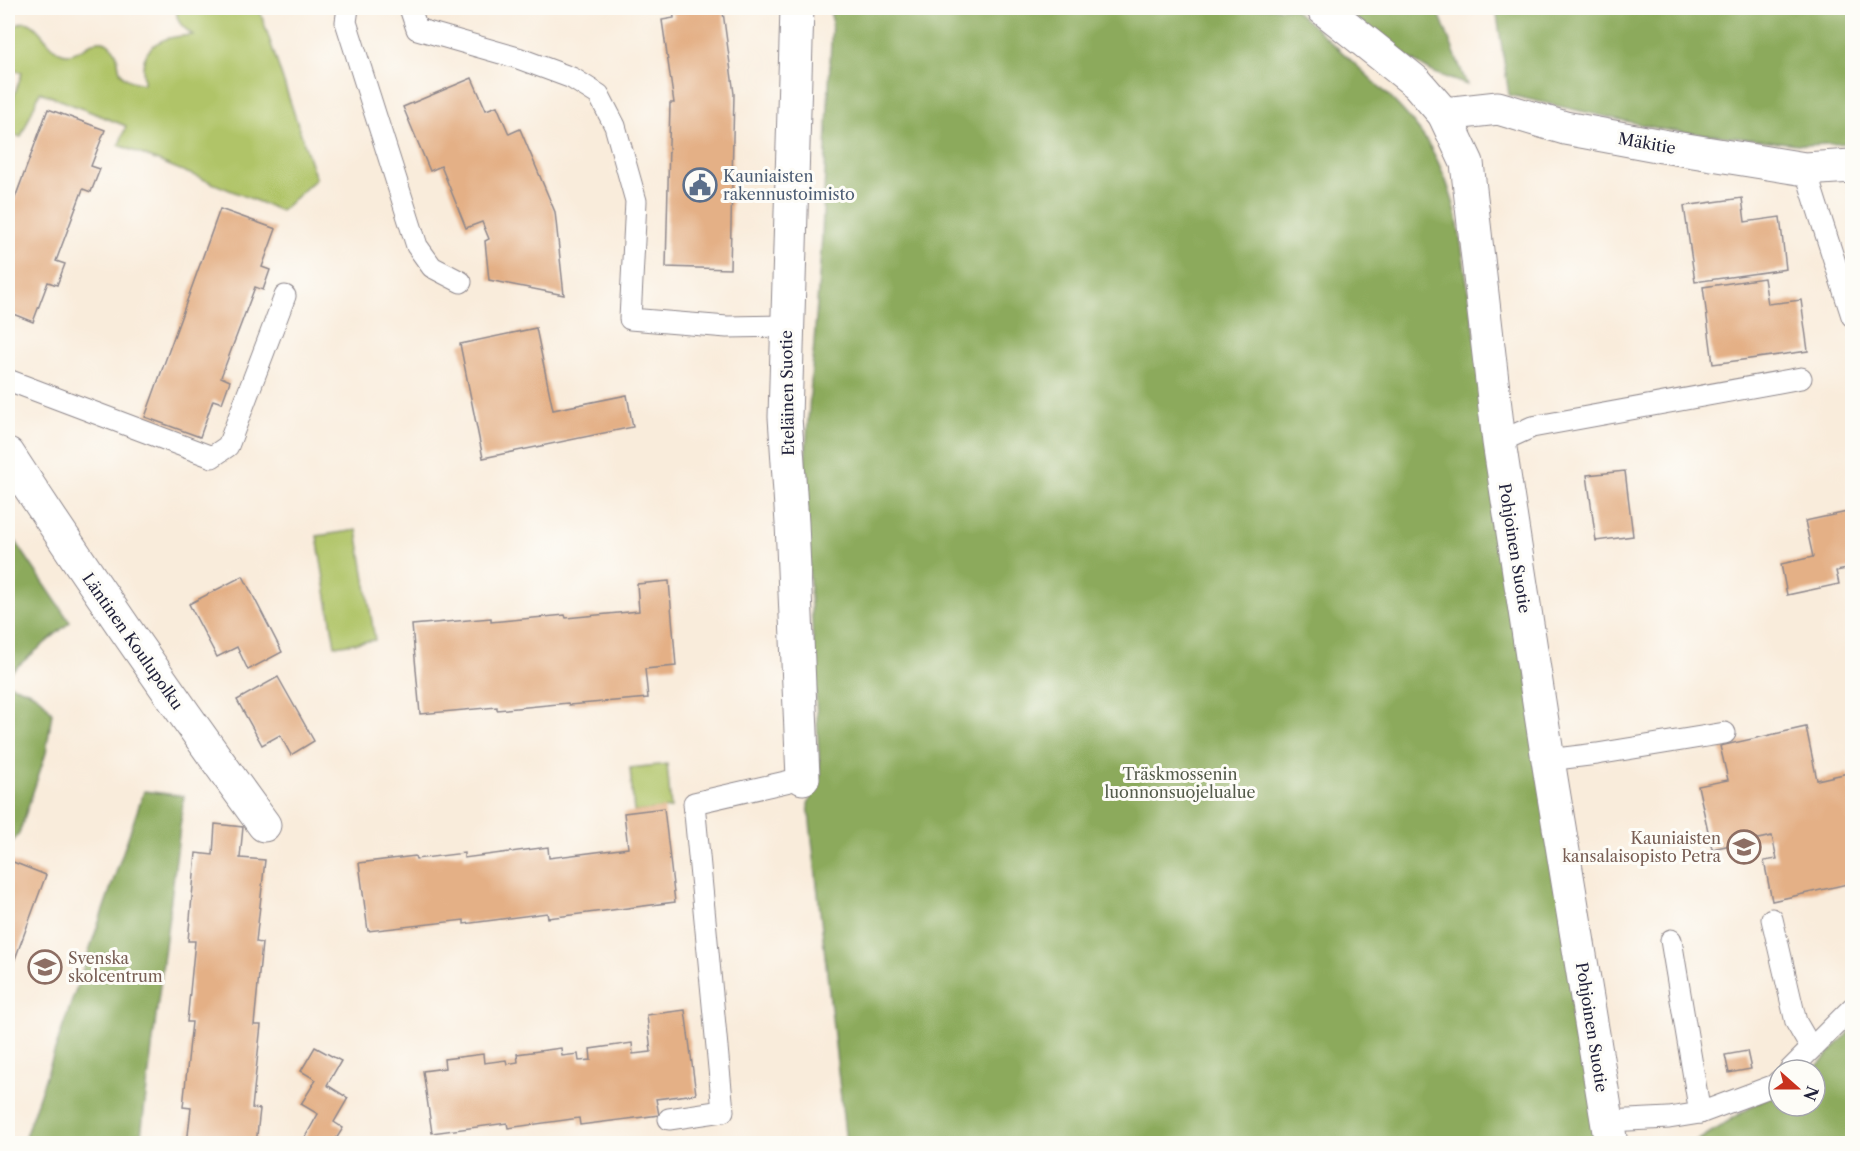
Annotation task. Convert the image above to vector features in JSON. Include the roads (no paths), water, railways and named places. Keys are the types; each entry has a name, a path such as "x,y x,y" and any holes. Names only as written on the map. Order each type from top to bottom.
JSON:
{"street":[{"name":"Eteläinen Suotie","path":"797,8 785,417 802,720 803,778"},
{"name":"Pohjoinen Suotie","path":"1323,8 1417,82 1444,114 1467,164 1499,441 1548,760 1610,1132"},
{"name":"Mäkitie","path":"1444,114 1498,108 1565,128 1805,169 1852,166"},
{"name":"Läntinen Koulupolku","path":"8,454 81,567 181,712 264,825"}],"lane":[{"path":"348,8 346,22 417,246 432,267 461,282"},
{"path":"410,8 417,29 518,58 572,78 599,95 615,126 636,201 630,319 727,327 787,326"},
{"path":"1805,169 1852,316"},
{"path":"8,380 212,457 228,446 285,296"},
{"path":"1499,441 1532,427 1801,378"},
{"path":"1548,760 1725,732"},
{"path":"669,1119 723,1111 694,803 803,778"},
{"path":"1772,919 1796,1022 1811,1048"},
{"path":"1671,940 1700,1113"},
{"path":"1801,1058 1852,1008"},
{"path":"1610,1132 1700,1113 1767,1088"}],"place":[{"name":"Kauniaisten rakennustoimisto","path":"700,185"},
{"name":"Kauniaisten kansalaisopisto Petra","path":"1744,847"},
{"name":"Svenska skolcentrum","path":"45,967"}],"park label":[{"name":"Träskmossenin luonnonsuojelualue","path":"1180,783"}]}
